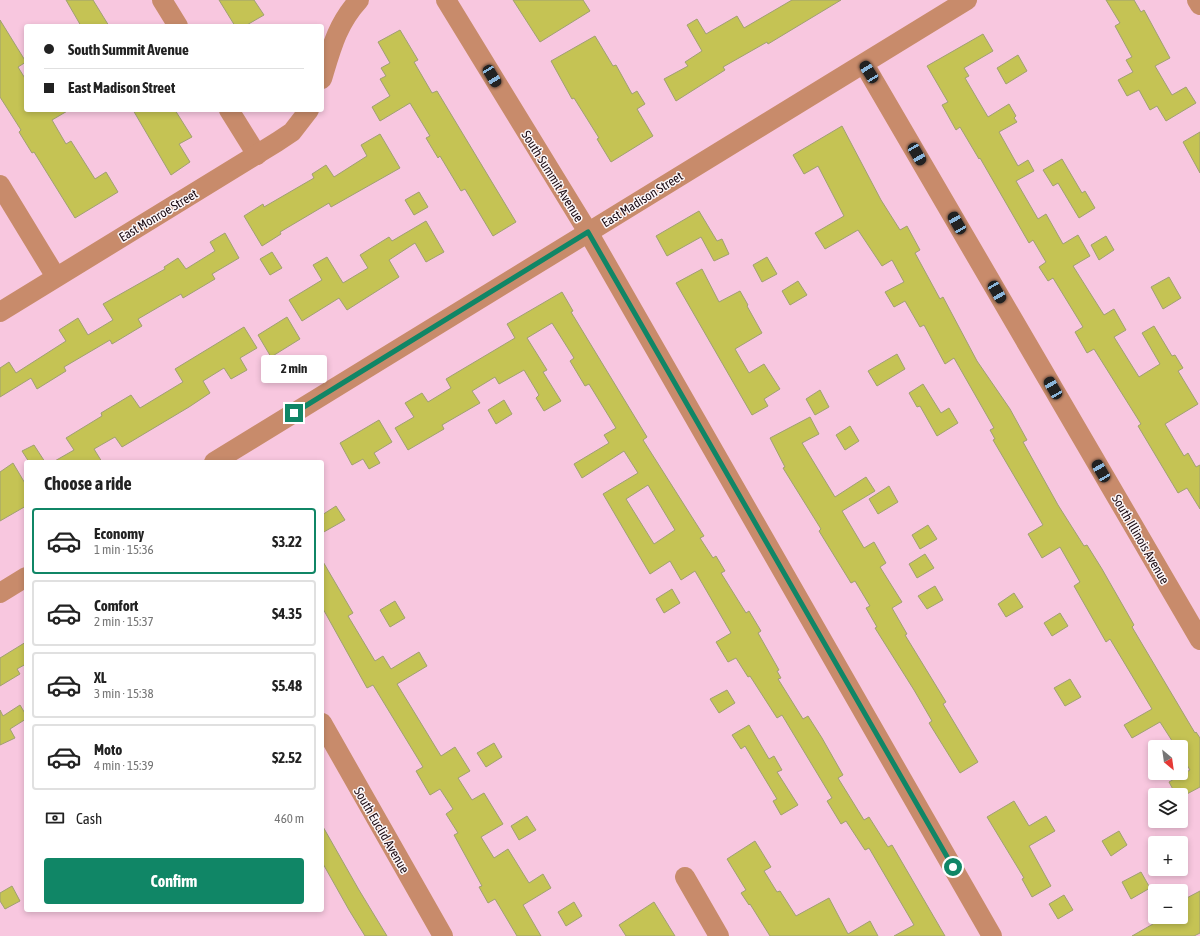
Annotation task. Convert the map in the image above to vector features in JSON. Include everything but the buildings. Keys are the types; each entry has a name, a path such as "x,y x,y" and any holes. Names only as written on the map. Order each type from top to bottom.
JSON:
{"street":[{"path":"162,0 177,24"},
{"path":"324,73 336,34 344,19 359,0"},
{"name":"South Summit Avenue","path":"446,0 588,232 992,936"},
{"name":"East Madison Street","path":"217,460 967,0"},
{"path":"1197,0 1200,5"},
{"name":"South Illinois Avenue","path":"864,64 1200,640"},
{"path":"230,112 257,155"},
{"name":"East Monroe Street","path":"0,312 257,155 292,132 307,112"},
{"path":"0,185 56,277"},
{"path":"0,593 24,578"},
{"name":"South Euclid Avenue","path":"324,728 443,936"},
{"path":"685,877 719,936"}],"route":[{"path":"294,413 588,232 953,867"}]}
